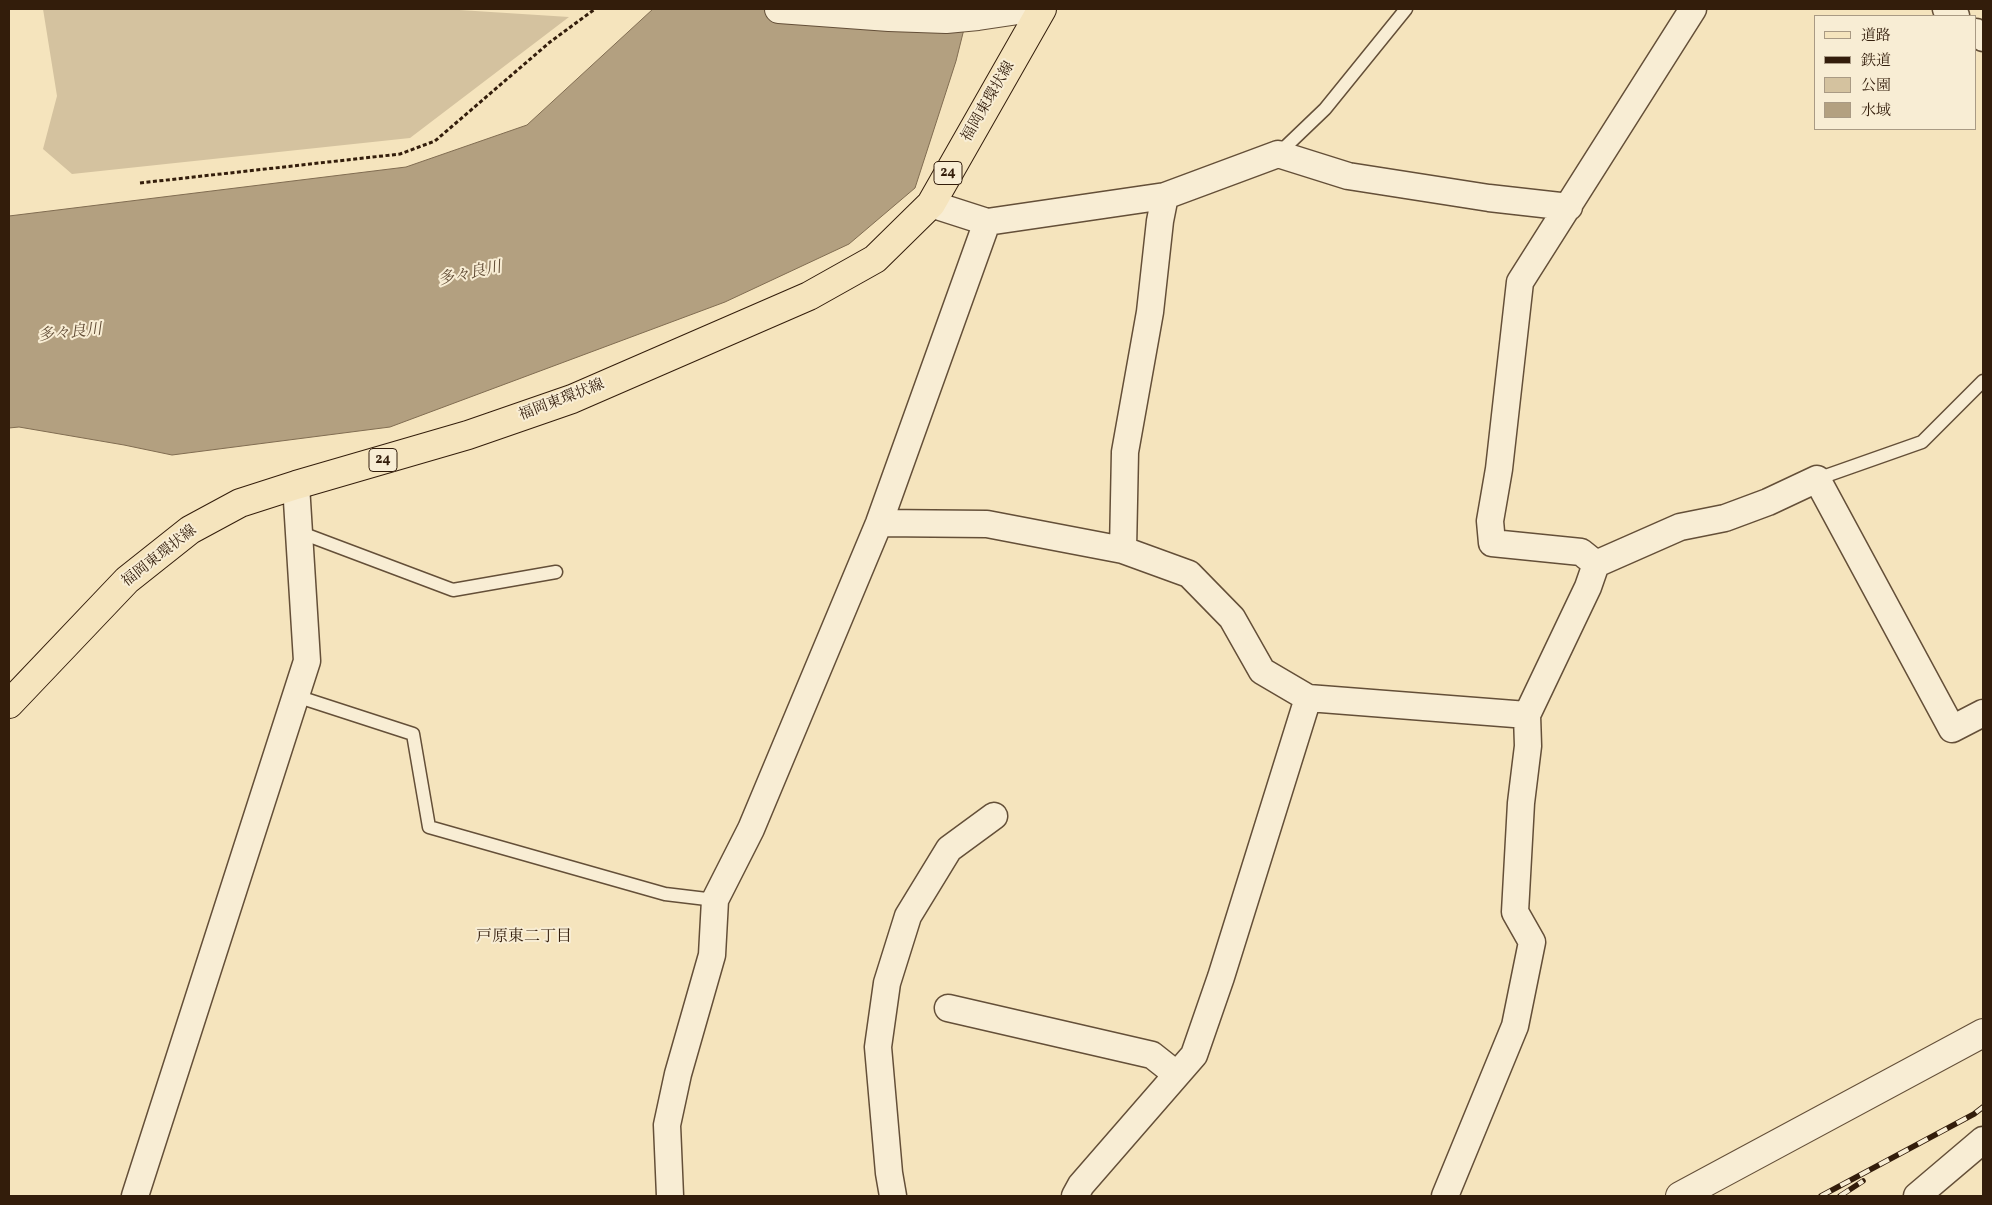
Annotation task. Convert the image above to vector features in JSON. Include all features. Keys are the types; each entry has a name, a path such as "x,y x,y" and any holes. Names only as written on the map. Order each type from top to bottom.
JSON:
{"main road":[{"name":"福岡東環状線","path":"9,704 127,580 190,530 240,503 468,435 564,402 810,296 875,259 931,204 1042,9"}],"street":[{"path":"779,9 946,19 1025,9"},
{"path":"1596,564 1581,552 1492,543 1490,521 1499,469 1520,282 1569,208 1693,9"},
{"path":"931,204 987,222 1165,196 1278,154 1348,176 1489,198 1569,208"},
{"path":"1123,550 1126,452 1150,312 1160,220 1165,196"},
{"path":"670,1196 667,1125 678,1074 712,955 715,900 751,829 879,523 987,222"},
{"path":"1445,1196 1515,1026 1532,942 1515,912 1521,803 1528,746 1527,715 1588,587 1596,564 1680,527 1725,518 1768,502 1817,479 1952,728 1983,713"},
{"path":"134,1196 307,661 296,485"},
{"path":"879,523 987,524 1123,550 1189,574 1232,618 1262,671 1308,698 1527,715"},
{"path":"1075,1196 1081,1185 1194,1055 1221,977 1308,698"},
{"path":"893,1196 889,1173 878,1047 887,984 908,916 949,849 994,816"},
{"path":"948,1008 1152,1055 1176,1074"},
{"path":"1680,1196 1983,1033"},
{"path":"1917,1196 1983,1140"}],"lane":[{"path":"1278,154 1325,108 1406,9"},
{"path":"1817,479 1922,442 1983,381"},
{"path":"300,532 453,590 556,572"},
{"path":"296,696 413,734 429,827 665,894 715,900"}],"path":[{"path":"140,183 400,154 418,148 435,141 550,42 595,9"}],"green space":[{"path":"43,9 444,9 569,17 410,138 72,174 43,149 57,96"}],"water":[{"name":"多々良川","path":"653,9 969,9 956,61 915,188 849,244 725,302 390,427 172,455 19,427 9,428 9,216 406,167 527,125"}],"railway":[{"path":"1821,1196 1974,1114 1983,1107"},
{"path":"1840,1196 1863,1181"}],"district":[{"name":"戸原東二丁目","path":"524,938"}]}
